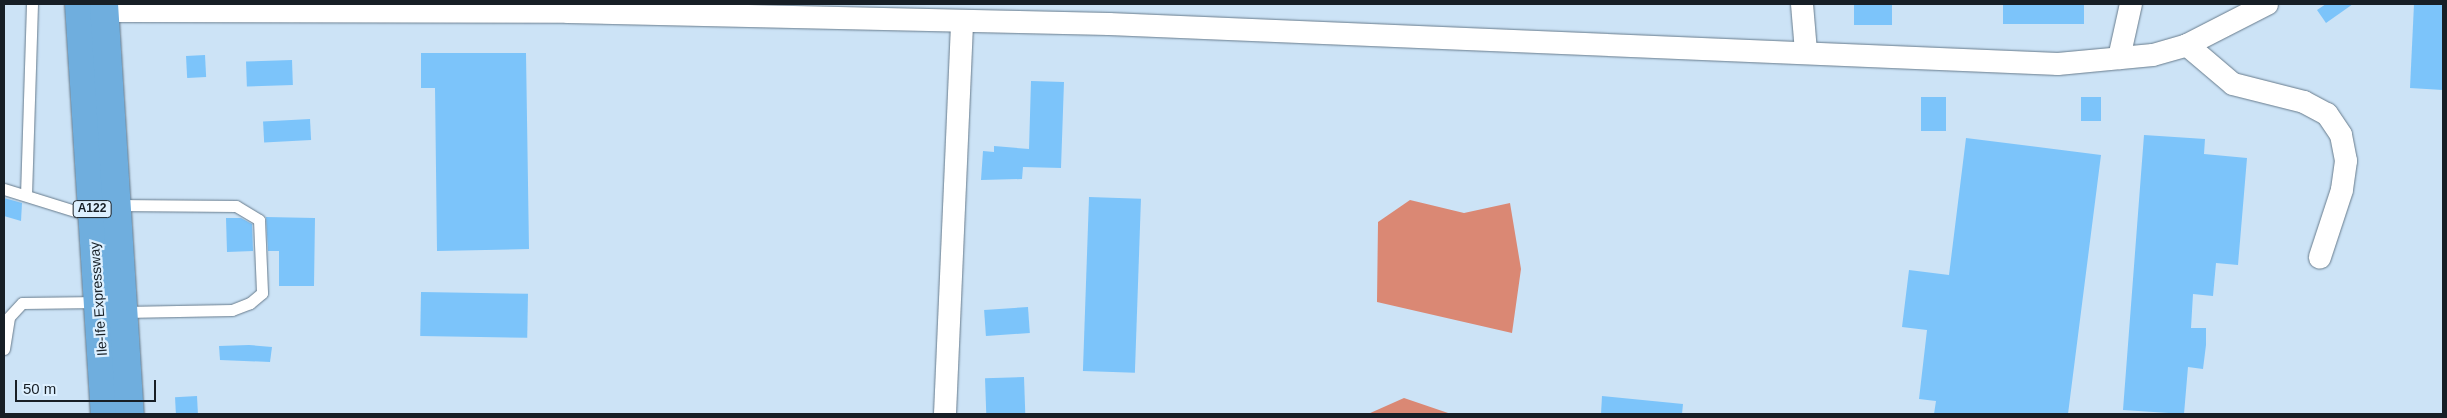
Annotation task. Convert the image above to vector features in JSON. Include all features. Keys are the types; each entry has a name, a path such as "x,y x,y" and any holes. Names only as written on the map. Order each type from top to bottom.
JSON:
{"highway":[{"name":"Ile-Ife Expressway","path":"79,4 105,210 124,312 130,414"},
{"name":"Ile-Ife Expressway","path":"104,7 105,210 98,302 106,414"}],"street":[{"path":"1802,4 1806,52"},
{"path":"2119,58 2131,4"},
{"path":"104,7 568,8 1233,28 2058,64 2119,58 2188,45 2267,4"},
{"path":"945,414 962,21"},
{"path":"2188,45 2233,84 2304,102 2327,114 2342,135 2346,161 2342,190 2320,257"}],"lane":[{"path":"26,196 32,4"},
{"path":"4,189 26,196 105,210 236,206 259,220 262,293 250,303 232,310 124,312"},
{"path":"4,348 9,317 22,303 98,302"}],"shaded area":[{"path":"1410,200 1464,213 1510,203 1521,269 1512,333 1377,302 1378,222"},
{"path":"1404,398 1451,414 1368,414"}],"building":[{"path":"1854,4 1892,4 1892,25 1854,25"},
{"path":"2003,4 2084,4 2084,24 2003,24"},
{"path":"2326,4 2353,4 2326,23 2317,10"},
{"path":"2414,4 2443,4 2443,90 2410,88"},
{"path":"421,53 526,53 529,249 437,251 435,88 421,88"},
{"path":"205,55 206,77 187,78 186,56"},
{"path":"292,60 293,85 247,87 246,62"},
{"path":"1031,81 1064,82 1061,168 1023,167 1022,179 981,180 983,151 994,152 994,146 1029,149"},
{"path":"1921,97 1946,97 1946,131 1921,131"},
{"path":"2081,97 2101,97 2101,121 2081,121"},
{"path":"310,119 311,140 264,142 263,121"},
{"path":"2144,135 2205,139 2204,154 2247,158 2238,265 2216,263 2213,296 2193,294 2191,328 2206,328 2206,345 2203,369 2188,367 2184,414 2123,410"},
{"path":"1966,138 2101,155 2068,414 1934,414 1936,401 1919,399 1927,330 1902,327 1909,270 1949,275"},
{"path":"1089,197 1141,199 1135,373 1083,371"},
{"path":"4,198 22,203 21,221 4,216"},
{"path":"266,217 315,218 314,286 279,286 279,251 268,251"},
{"path":"226,218 241,218 252,224 253,251 227,252"},
{"path":"421,292 528,294 527,338 420,336"},
{"path":"1028,307 1030,333 986,336 984,310"},
{"path":"249,345 272,347 270,362 220,360 219,346"},
{"path":"1024,377 1025,414 986,414 985,378"},
{"path":"197,396 198,414 176,414 175,397"},
{"path":"1602,396 1683,404 1682,414 1601,414"}]}
